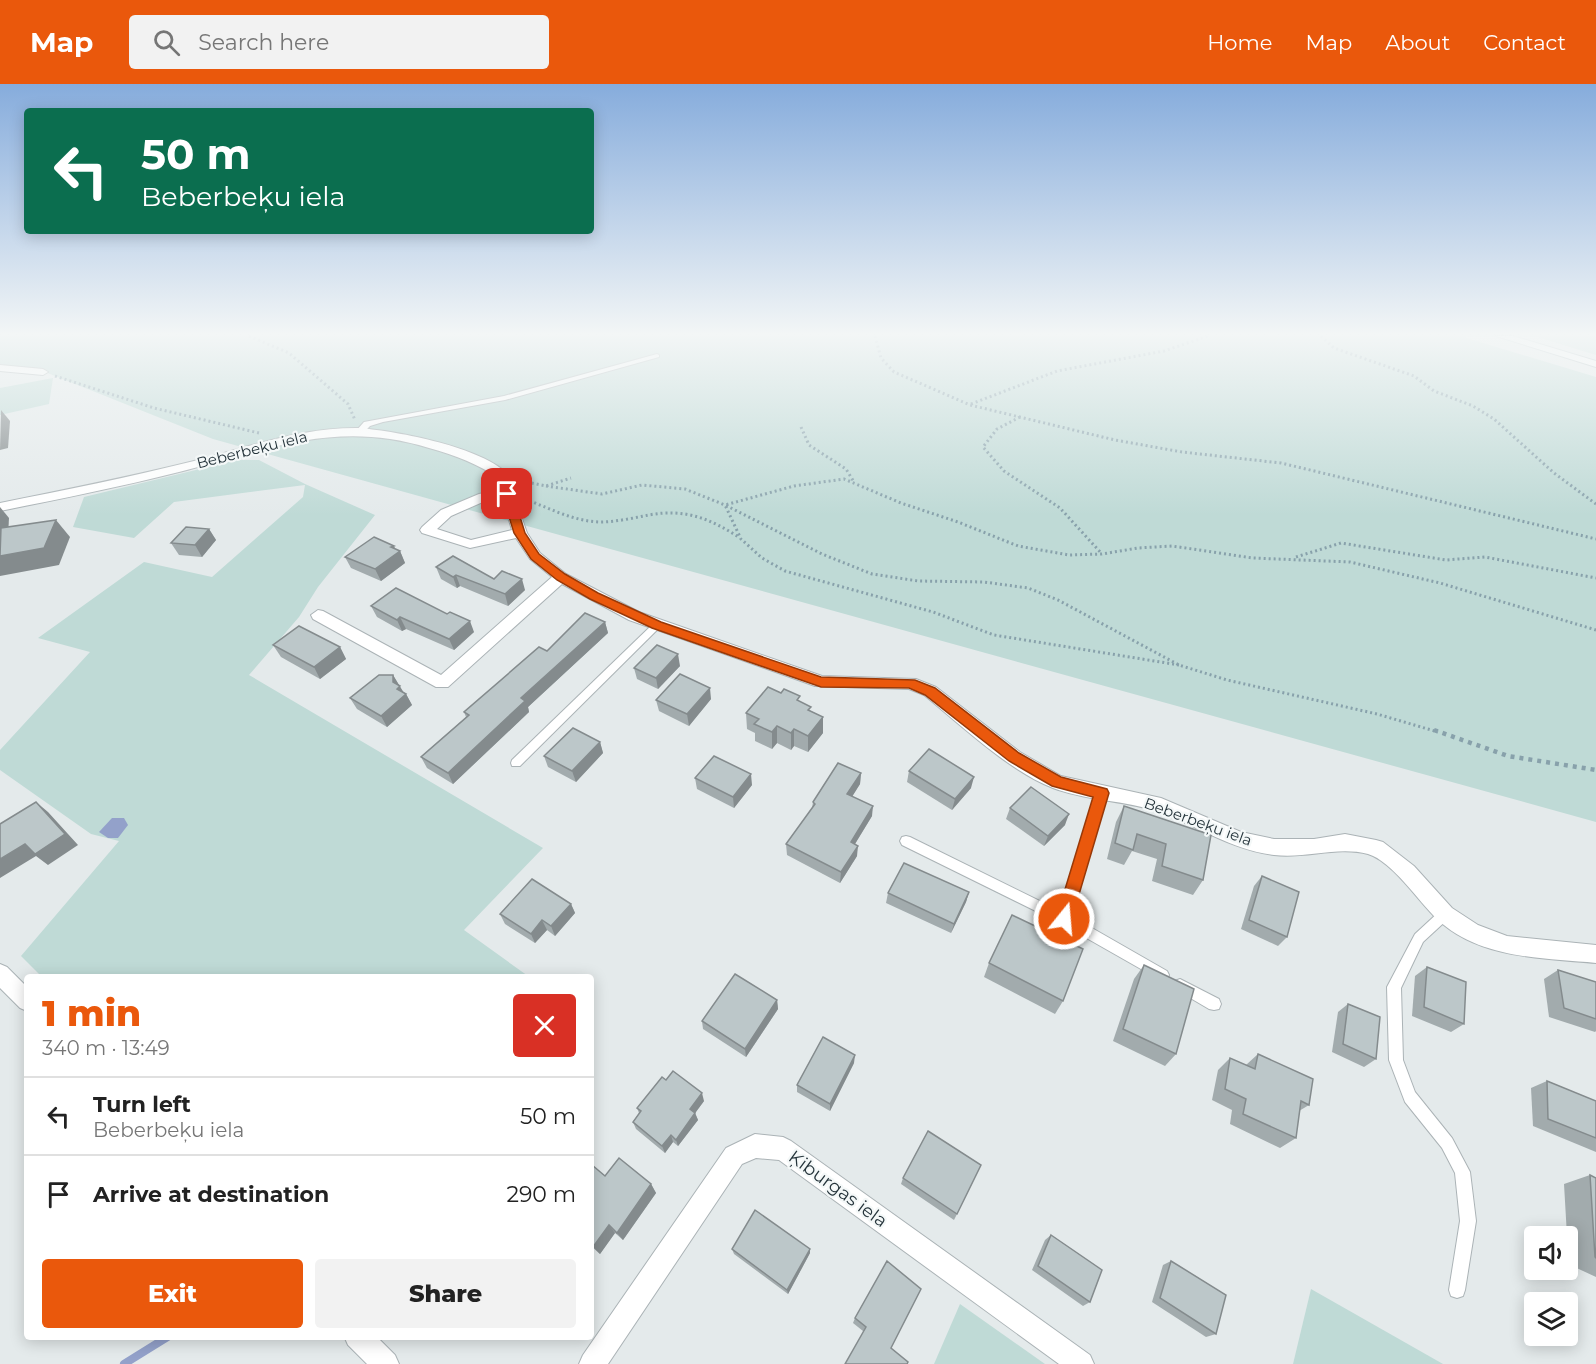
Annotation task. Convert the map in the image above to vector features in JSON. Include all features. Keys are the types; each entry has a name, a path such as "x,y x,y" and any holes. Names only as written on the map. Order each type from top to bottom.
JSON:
{"street":[{"name":"Beberbeķu iela","path":"0,507 130,481 321,434 360,431 428,444 465,456 498,471 507,478 509,499 520,533 535,556 561,577 594,596 657,625 821,682 910,683 930,691 1014,757 1057,782 1161,805 1239,839 1274,847 1314,847 1345,842 1376,848 1392,858 1407,872 1445,914 1471,931 1507,945 1596,954"},
{"path":"509,499 484,497 446,513 427,530 470,544 520,533"},
{"path":"318,615 442,683 561,577"},
{"path":"0,974 24,998"},
{"name":"Ķiburgas iela","path":"592,1364 734,1156 755,1146 783,1149 1082,1364"},
{"path":"361,1340 386,1364"}],"lane":[{"path":"360,431 368,424 383,420 513,396"},
{"path":"516,763 657,625"},
{"path":"1064,919 1102,793"},
{"path":"906,841 1064,919 1214,1004"},
{"path":"1445,914 1419,938 1394,987 1396,1060 1410,1097 1447,1143 1462,1172 1468,1221 1457,1290"}],"path":[{"path":"116,396 154,408 230,427 294,439"},
{"path":"338,396 348,404 360,431"},
{"path":"947,396 970,405 1115,440 1182,452 1281,463 1596,539"},
{"path":"970,405 991,396"},
{"path":"1446,396 1473,406 1494,419 1554,473 1596,504"},
{"path":"1021,417 997,429 984,447 1004,471 1060,508 1102,554"},
{"path":"801,427 809,445 846,469 854,482"},
{"path":"507,478 602,494 642,485 685,489 725,505 822,554 872,574 918,581 984,582 1028,588 1058,600 1179,665"},
{"path":"546,486 571,478"},
{"path":"725,505 794,486 844,478 902,503 1018,546 1069,555 1102,554 1138,548 1172,546 1253,558 1350,562 1440,583 1596,630"},
{"path":"509,499 589,521 614,522 669,512 688,513 711,520 741,539 762,558 785,571 933,612 994,635 1179,665 1227,680 1400,720 1508,756 1596,770"},
{"path":"725,505 741,539"},
{"path":"1292,558 1341,543 1446,560 1485,557 1596,578"}],"green space":[{"path":"0,396 50,396 49,404 0,415"},
{"path":"105,396 1596,396 1596,822 213,439"},
{"path":"237,460 259,460 305,484 375,515 318,587 299,617 249,675 543,848 464,930 525,974 39,974 21,956 119,841 91,834 0,770 0,750 90,652 38,638 144,562 212,577 303,497 305,485 174,502 134,538 73,527 84,497"},
{"path":"1311,1289 1443,1364 1293,1364"},
{"path":"960,1304 1045,1364 934,1364"}],"water":[{"path":"112,818 124,818 128,825 118,838 108,838 99,832"}],"building":[{"path":"56,520 44,548 0,556 1,528"},
{"path":"186,527 209,529 195,545 171,543"},
{"path":"374,537 400,551 375,569 345,557"},
{"path":"453,556 494,579 502,571 522,579 505,594 456,575 453,577 436,567"},
{"path":"396,588 447,614 450,612 470,621 449,639 400,617 397,620 371,606"},
{"path":"585,613 605,622 521,698 525,701 448,773 421,757 469,715 464,712 539,647 547,651"},
{"path":"299,626 340,647 314,667 273,645"},
{"path":"657,645 678,654 656,678 634,668"},
{"path":"680,674 710,688 687,714 656,700"},
{"path":"379,675 393,675 393,682 400,686 397,689 406,694 381,716 350,698"},
{"path":"768,687 781,693 784,689 800,696 797,700 811,707 808,710 823,717 808,736 794,729 791,733 777,726 772,732 754,724 759,719 746,713"},
{"path":"573,728 600,742 572,771 544,756"},
{"path":"929,749 974,777 955,799 909,771"},
{"path":"714,756 751,774 733,797 695,778"},
{"path":"838,763 861,773 847,794 873,806 851,842 858,846 841,872 786,844 815,804 813,802"},
{"path":"1031,787 1069,814 1048,836 1010,808"},
{"path":"36,802 65,834 35,854 25,844 0,859 0,824"},
{"path":"1124,806 1211,835 1203,880 1162,866 1166,844 1137,834 1133,850 1115,843"},
{"path":"904,863 969,892 954,924 888,893"},
{"path":"1262,876 1299,892 1287,937 1249,920"},
{"path":"532,879 571,904 551,926 542,920 531,934 500,914"},
{"path":"1012,915 1083,949 1063,1001 989,963"},
{"path":"1144,965 1194,989 1176,1054 1123,1029"},
{"path":"1427,967 1466,982 1464,1024 1424,1007"},
{"path":"1558,970 1596,982 1596,1019 1564,1008"},
{"path":"735,974 777,1000 745,1049 702,1021"},
{"path":"1348,1004 1380,1017 1376,1059 1343,1044"},
{"path":"823,1037 855,1055 830,1104 797,1085"},
{"path":"1258,1054 1313,1079 1309,1105 1301,1101 1296,1138 1243,1114 1246,1099 1225,1089 1230,1058 1255,1069"},
{"path":"673,1071 702,1093 690,1109 695,1113 676,1140 671,1135 662,1146 633,1122 641,1111 637,1108 662,1077 666,1080"},
{"path":"1547,1081 1596,1101 1596,1138 1548,1119"},
{"path":"928,1131 981,1165 957,1214 903,1178"},
{"path":"619,1158 651,1184 617,1233 609,1225 594,1246 594,1167 605,1176"},
{"path":"1590,1175 1596,1178 1596,1258 1595,1257"},
{"path":"755,1210 810,1249 787,1290 732,1249"},
{"path":"1051,1235 1102,1270 1090,1302 1038,1266"},
{"path":"887,1261 921,1289 891,1348 908,1362 907,1364 845,1364 866,1327 855,1318"},
{"path":"1171,1261 1226,1295 1216,1334 1160,1298"}],"waterway":[{"path":"124,1364 163,1340"}],"route":[{"path":"507,494 520,533 535,556 561,577 594,596 657,625 821,682 867,684 896,681 910,683 930,691 1014,757 1057,782 1102,793 1064,919"}]}
